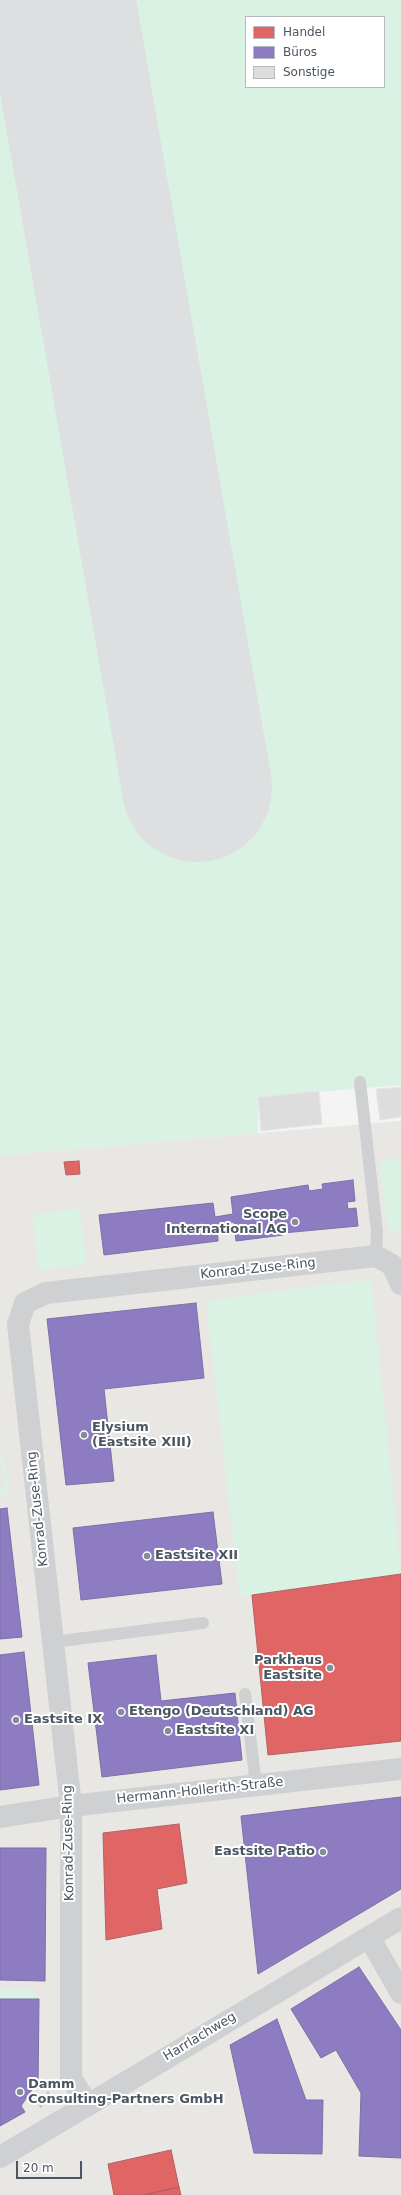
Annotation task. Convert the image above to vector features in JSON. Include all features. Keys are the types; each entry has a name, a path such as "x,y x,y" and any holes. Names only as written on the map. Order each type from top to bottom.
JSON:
{"street":[{"path":"376,1256 392,1265 401,1284"},
{"name":"Konrad-Zuse-Ring","path":"88,2105 71,2078 71,1806 18,1324 25,1303 46,1293 376,1256"},
{"name":"Hermann-Hollerith-Straße","path":"0,1817 71,1806 401,1769"},
{"name":"Harrlachweg","path":"0,2157 401,1918"},
{"path":"369,1937 401,1993"}],"lane":[{"path":"360,1082 377,1232 376,1256"},
{"path":"53,1642 203,1623"},
{"path":"245,1694 256,1785"}],"path":[{"path":"39,2112 48,2095 48,2079"},
{"path":"27,2097 42,2107"}],"shaded area":[{"path":"401,1121 401,2195 0,2195 0,1155"}],"green space":[{"path":"0,0 401,0 401,1085 258,1097 258,1133 0,1155"},
{"path":"401,1159 401,1237 393,1230 387,1229 380,1163 382,1161"},
{"path":"80,1209 86,1265 39,1270 32,1215"},
{"path":"371,1280 401,1574 240,1597 206,1301 314,1286"},
{"path":"0,1427 9,1494 0,1496 0,1489 5,1488 2,1462 0,1462 0,1457 3,1456"},
{"path":"0,1989 35,1990 35,1999 0,1999"}],"building: Handel":[{"path":"79,1161 80,1174 66,1175 64,1162"},
{"name":"Parkhaus Eastsite","path":"401,1574 401,1741 268,1755 252,1595"},
{"path":"179,1824 187,1883 157,1889 162,1929 106,1940 103,1833"},
{"path":"171,2150 179,2187 144,2195 114,2195 108,2164"},
{"path":"179,2187 181,2195 144,2195"}],"building: Büros":[{"path":"353,1180 355,1201 347,1202 348,1209 356,1208 358,1226 283,1233 283,1235 236,1241 234,1222 217,1224 218,1241 104,1255 99,1215 213,1203 215,1217 233,1214 231,1197 308,1185 309,1191 323,1189 322,1184"},
{"name":"Elysium (Eastsite XIII)","path":"196,1303 204,1378 104,1389 114,1481 66,1485 47,1319"},
{"path":"7,1508 22,1637 0,1639 0,1509"},
{"name":"Eastsite XII","path":"213,1512 222,1584 81,1600 73,1528"},
{"name":"Eastsite IX","path":"24,1652 39,1785 0,1790 0,1655"},
{"name":"Eastsite XI","path":"156,1655 161,1701 235,1693 242,1760 102,1777 88,1663"},
{"name":"Eastsite Patio","path":"401,1797 401,1889 258,1974 241,1816"},
{"path":"0,1848 46,1848 45,1981 0,1980"},
{"path":"359,1967 401,2030 401,2158 359,2156 361,2093 336,2050 321,2058 291,2009"},
{"path":"0,1999 39,1999 38,2088 33,2088 21,2106 25,2112 0,2126"},
{"path":"277,2019 306,2100 323,2100 322,2154 254,2153 230,2045"}],"building: Sonstige":[{"path":"401,1087 401,1117 380,1120 376,1089"},
{"path":"319,1091 322,1124 261,1131 258,1097"}],"runway":[{"path":"60,0 197,787"}],"place":[{"name":"Scope International AG","path":"295,1222"},
{"name":"Elysium (Eastsite XIII)","path":"84,1435"},
{"name":"Eastsite XII","path":"147,1556"},
{"name":"Parkhaus Eastsite","path":"330,1668"},
{"name":"Etengo (Deutschland) AG","path":"121,1712"},
{"name":"Eastsite IX","path":"16,1720"},
{"name":"Eastsite XI","path":"168,1731"},
{"name":"Eastsite Patio","path":"323,1852"},
{"name":"Damm Consulting-Partners GmbH","path":"20,2092"}]}
